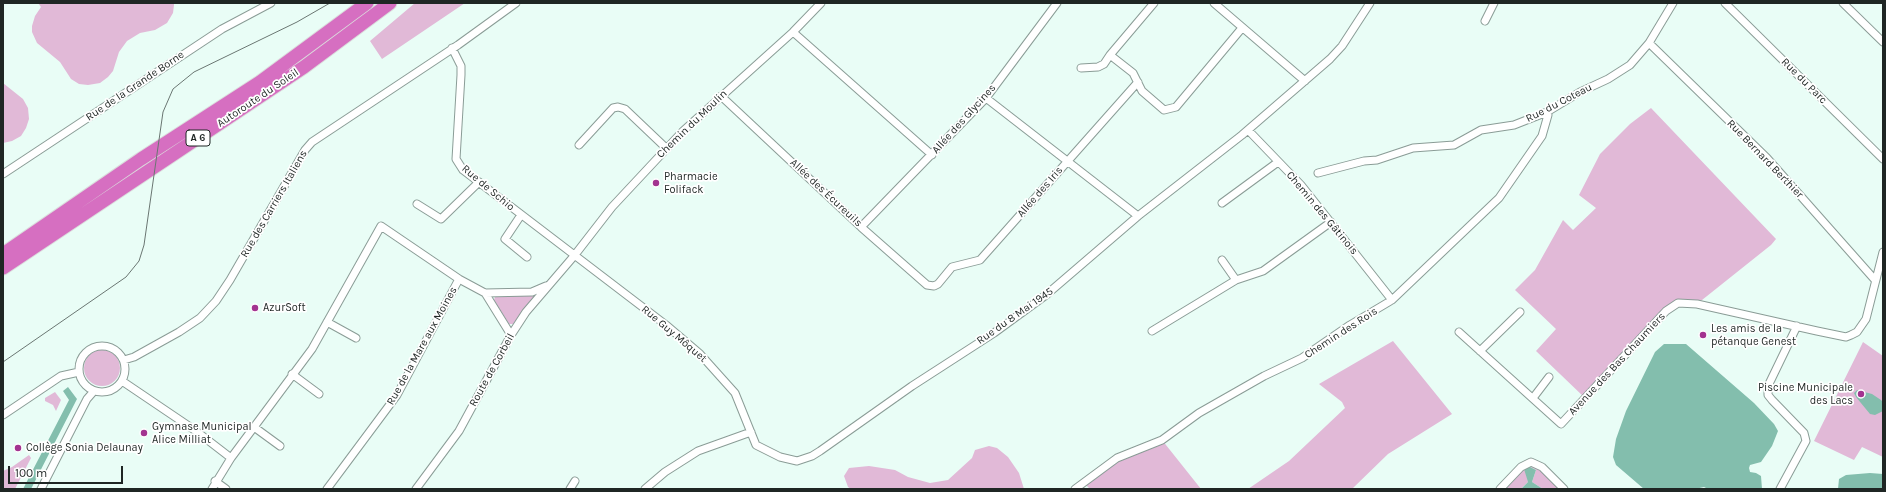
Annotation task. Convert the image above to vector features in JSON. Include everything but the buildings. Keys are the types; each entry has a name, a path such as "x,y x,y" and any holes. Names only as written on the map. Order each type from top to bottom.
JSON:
{"highway":[{"name":"Autoroute du Soleil","path":"5,252 141,159 260,82 367,3"},
{"name":"Autoroute du Soleil","path":"3,268 298,72 390,3"}],"street":[{"name":"Rue de la Grande Borne","path":"3,174 216,32 271,3"},
{"name":"Rue des Carriers Italiens","path":"124,360 134,357 179,332 200,318 216,302 305,150 312,142 516,3"},
{"name":"Chemin du Moulin","path":"574,256 612,207 666,148 721,96 793,32 821,3"},
{"name":"Allée des Glycines","path":"862,227 986,98 1057,3"},
{"path":"1082,68 1098,68 1104,64 1154,3"},
{"path":"1214,3 1305,81"},
{"name":"Rue du 8 Mai 1945","path":"751,432 756,445 780,457 797,461 812,456 1046,295 1138,216 1248,130 1305,81 1342,46 1370,3"},
{"path":"1485,21 1494,3"},
{"name":"Rue du Coteau","path":"1318,173 1364,161 1376,160 1413,148 1454,145 1481,130 1514,125 1547,112 1580,92 1608,79 1630,65 1649,43 1673,3"},
{"name":"Rue du Parc","path":"1725,3 1883,159"},
{"path":"1843,3 1883,42"},
{"path":"1110,55 1133,73 1142,91 1164,110 1176,107 1242,28"},
{"path":"793,32 932,155"},
{"name":"Rue Bernard Berthier","path":"1649,43 1767,158 1875,280"},
{"name":"Rue de Schio","path":"452,48 460,66 461,75 456,158 463,170 574,256"},
{"name":"Allée des Iris","path":"934,286 938,284 952,268 980,260 1138,82"},
{"name":"Allée des Écureuils","path":"721,96 862,227 927,285 934,286"},
{"path":"986,98 1068,160 1138,216"},
{"path":"578,145 613,108 618,106 625,109 666,148"},
{"name":"Chemin des Rois","path":"1075,489 1117,458 1162,440 1199,413 1264,376 1302,358 1350,325 1392,300 1499,198 1542,136 1548,115 1547,112"},
{"name":"Chemin des Gâtinois","path":"1248,130 1301,185 1392,300"},
{"path":"1222,203 1278,162"},
{"path":"417,204 441,219 479,182"},
{"path":"521,215 505,239 527,257"},
{"path":"1152,331 1236,280 1263,271 1331,222"},
{"path":"212,489 215,481 231,458 312,349 381,226 459,279 485,293 532,292 548,286"},
{"name":"Avenue des Bas Chaumiers","path":"1533,398 1562,424 1666,311 1678,303 1697,304 1846,337 1851,335 1857,332 1866,319 1883,252"},
{"name":"Route de Corbeil","path":"416,489 459,431 511,335 526,312 574,256"},
{"name":"Rue Guy Môquet","path":"574,256 666,324 700,354 735,394 751,432"},
{"path":"1222,260 1236,280"},
{"name":"Rue de la Mare aux Moines","path":"327,489 397,395 459,279"},
{"path":"485,293 511,335"},
{"path":"1480,351 1520,312"},
{"path":"327,322 356,338"},
{"path":"1780,489 1806,441 1804,433 1768,395 1768,386 1797,326"},
{"path":"1459,332 1533,398 1549,377"},
{"path":"105,345 113,348 120,353 124,360 126,368 122,382 109,391 94,391 86,386 81,380 78,372 82,355 88,349 96,346 105,345"},
{"path":"3,415 61,376 78,372"},
{"path":"292,374 319,394"},
{"path":"122,382 196,431 231,458"},
{"path":"41,489 87,399 94,391"},
{"path":"254,428 280,446"},
{"path":"645,489 666,472 698,451 751,432"},
{"path":"1500,489 1522,467 1531,462 1542,467 1564,489"},
{"path":"215,481 226,489"},
{"path":"570,489 575,481"}],"shaded area":[{"path":"38,3 174,3 174,5 173,13 167,23 155,30 140,33 127,41 119,52 113,71 108,77 100,83 88,85 79,84 71,79 60,62 37,43 32,32 32,26 35,16 41,7"},
{"path":"415,3 465,3 382,59 370,41"},
{"path":"3,83 23,99 28,108 29,119 21,136 12,141 3,143"},
{"path":"1651,108 1776,239 1771,245 1697,304 1678,303 1585,398 1536,351 1556,329 1515,290 1535,270 1563,220 1573,230 1596,208 1579,195 1600,154 1630,124"},
{"path":"532,294 534,297 513,324 509,324 494,300 495,297"},
{"path":"1393,341 1452,414 1388,454 1352,489 1248,489 1289,461 1345,408 1342,402 1319,384"},
{"name":"Piscine Municipale des Lacs","path":"1863,342 1883,356 1883,457 1862,447 1854,460 1814,441"},
{"path":"1664,344 1686,344 1754,403 1774,424 1778,431 1772,446 1761,462 1750,465 1749,468 1750,472 1761,476 1762,489 1708,489 1704,487 1695,489 1644,489 1616,465 1613,457 1616,439 1626,411 1655,352"},
{"path":"106,350 115,355 119,361 119,375 115,381 106,386 98,386 89,381 85,375 84,364 89,355 95,351"},
{"path":"68,387 77,399 31,489 23,489 69,400 63,391"},
{"path":"1857,390 1872,394 1881,400 1883,402 1883,411 1875,415 1870,414 1856,397 1854,393"},
{"path":"55,392 61,400 56,411 53,405 45,401 45,398"},
{"path":"1162,440 1201,489 1090,489 1083,482 1117,458"},
{"path":"989,446 997,448 1008,457 1019,473 1024,489 851,489 848,487 844,476 849,468 869,466 895,470 908,477 930,483 948,480 972,458 975,450"},
{"path":"29,455 31,458 15,489 3,489 3,471 12,467"},
{"path":"1537,464 1564,489 1543,489 1532,482 1536,470 1530,467 1527,468 1528,482 1521,489 1500,489 1521,467"},
{"path":"1530,467 1536,470 1532,482 1543,489 1521,489 1528,482 1524,469"},
{"path":"1870,473 1883,474 1883,489 1838,489 1839,479 1846,475"}],"tram line":[{"path":"3,362 126,277 139,261 144,245 163,112 173,89 194,72 297,22 330,3"}],"place":[{"name":"Pharmacie Folifack","path":"656,183"},
{"name":"AzurSoft","path":"255,308"},
{"name":"Les amis de la pétanque Genest","path":"1703,335"},
{"name":"Piscine Municipale des Lacs","path":"1861,394"},
{"name":"Gymnase Municipal Alice Milliat","path":"144,433"},
{"name":"Collège Sonia Delaunay","path":"18,448"}]}
